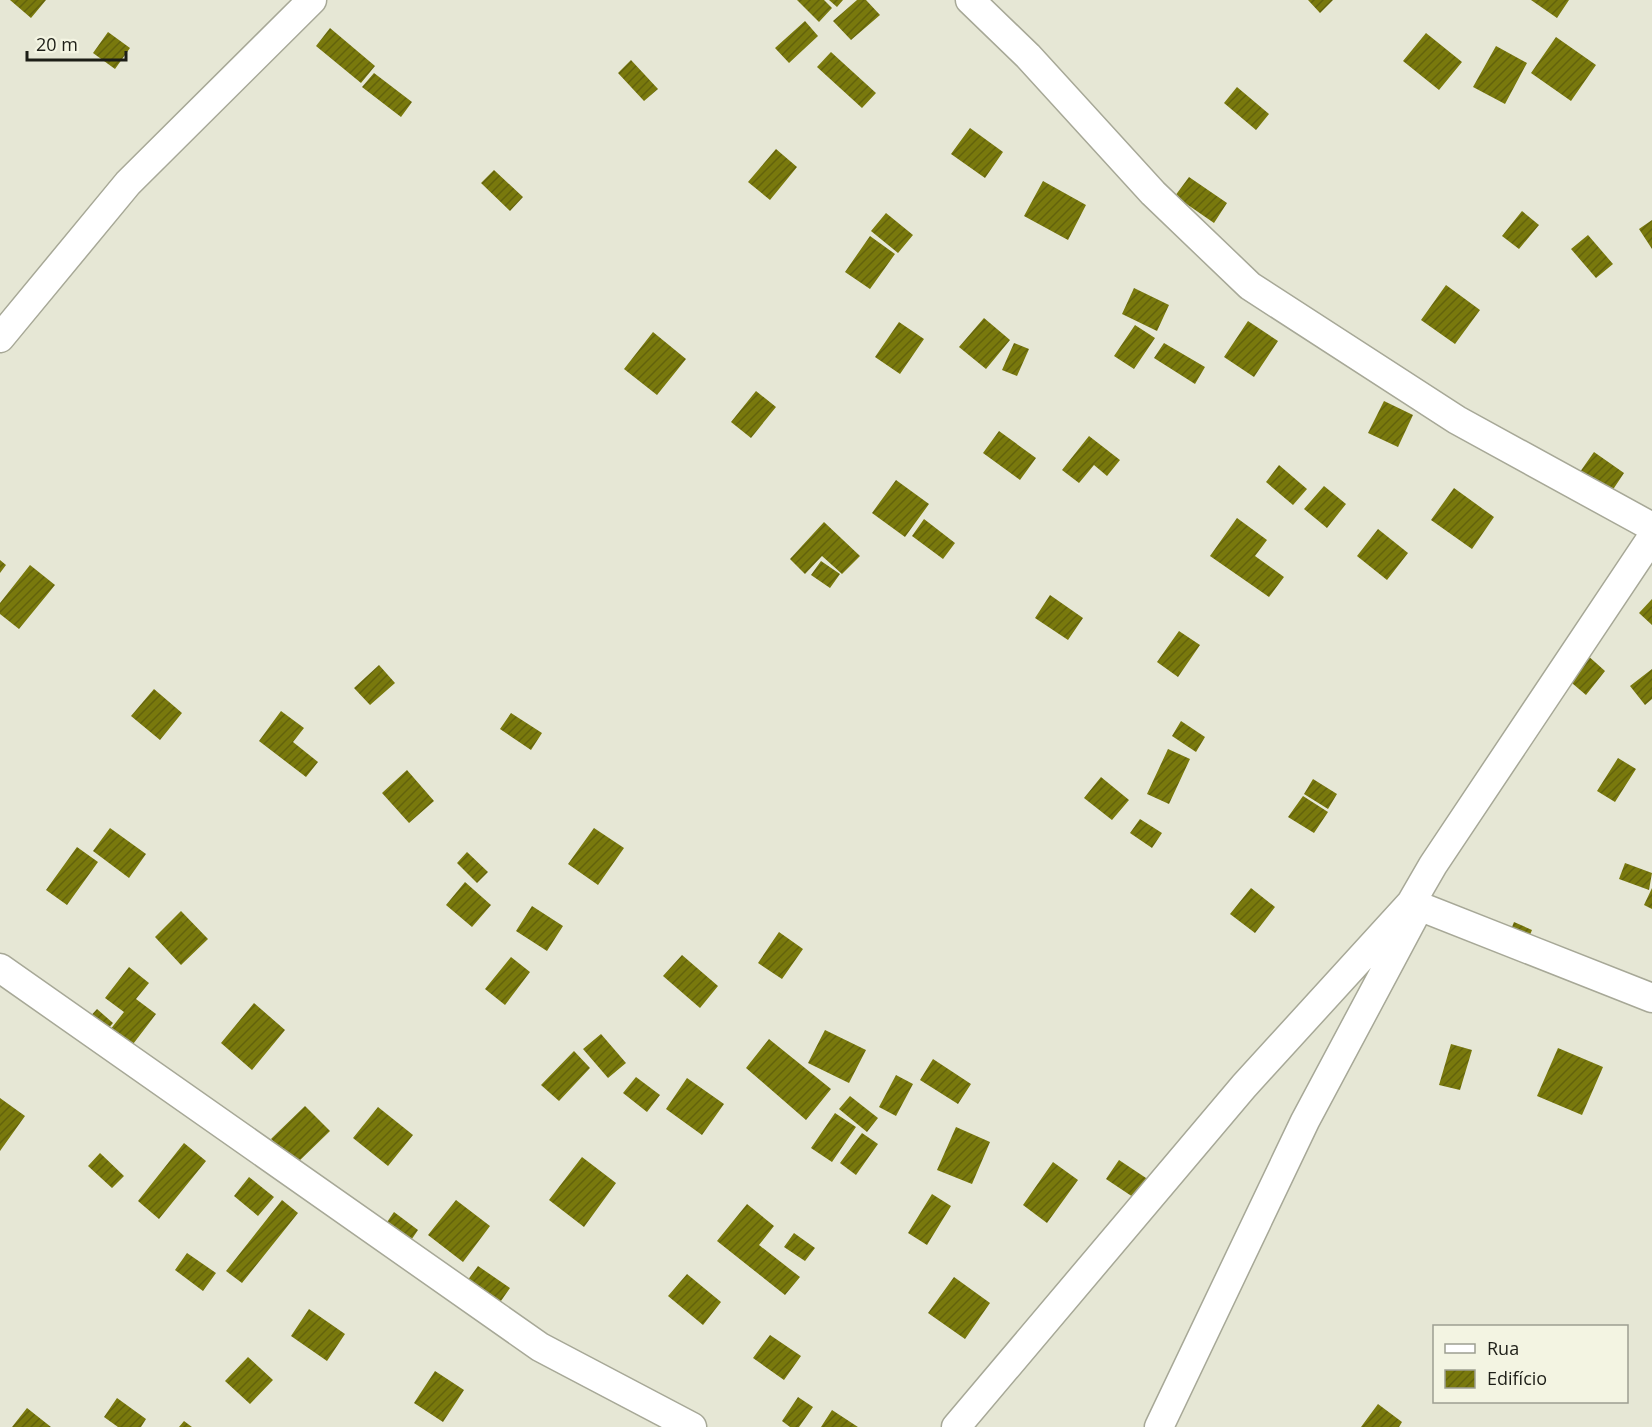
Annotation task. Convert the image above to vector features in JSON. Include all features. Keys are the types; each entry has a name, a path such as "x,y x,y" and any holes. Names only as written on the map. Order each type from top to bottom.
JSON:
{"street":[{"path":"0,338 128,183 312,0"},
{"path":"970,0 1028,56 1153,193 1250,286 1457,420 1652,526"},
{"path":"1159,1427 1305,1121 1415,904 1652,537"},
{"path":"1415,904 1652,998"},
{"path":"956,1427 1244,1086 1415,904"},
{"path":"0,968 540,1347 692,1427"}],"building":[{"path":"10,0 46,0 31,18"},
{"path":"797,0 824,0 832,8 819,22"},
{"path":"829,0 843,0 837,7"},
{"path":"857,0 866,0 880,15 851,40 833,21"},
{"path":"1308,0 1333,0 1320,13"},
{"path":"1531,0 1569,0 1557,18"},
{"path":"805,21 818,36 789,63 775,48"},
{"path":"330,28 375,66 361,83 316,46"},
{"path":"108,32 130,48 115,69 93,53"},
{"path":"1426,33 1462,62 1439,90 1403,61"},
{"path":"1556,37 1596,65 1571,101 1531,73"},
{"path":"1496,46 1527,63 1505,104 1473,87"},
{"path":"831,52 876,93 862,108 817,67"},
{"path":"631,60 658,89 644,101 618,73"},
{"path":"374,73 412,102 401,117 362,87"},
{"path":"1237,87 1269,114 1256,130 1224,103"},
{"path":"970,128 1003,152 985,178 951,154"},
{"path":"776,149 797,167 770,200 748,182"},
{"path":"494,170 523,197 510,211 481,183"},
{"path":"1189,177 1227,203 1214,223 1175,196"},
{"path":"1043,181 1086,205 1068,240 1024,216"},
{"path":"1522,211 1539,225 1519,249 1502,236"},
{"path":"886,213 913,235 898,253 871,231"},
{"path":"1652,220 1652,249 1639,229"},
{"path":"1588,235 1613,264 1596,278 1571,249"},
{"path":"870,236 895,254 870,289 845,272"},
{"path":"1446,285 1480,310 1455,344 1421,320"},
{"path":"1134,288 1169,305 1157,331 1122,314"},
{"path":"984,318 1010,340 986,369 959,347"},
{"path":"1248,321 1278,341 1254,377 1224,357"},
{"path":"899,322 924,339 900,374 875,357"},
{"path":"1135,325 1155,338 1134,369 1114,356"},
{"path":"653,332 686,359 657,395 624,369"},
{"path":"1014,343 1029,349 1017,376 1002,370"},
{"path":"1164,343 1205,367 1195,384 1154,358"},
{"path":"756,391 776,407 751,438 731,422"},
{"path":"1384,401 1413,415 1398,447 1368,433"},
{"path":"999,431 1036,458 1020,480 983,453"},
{"path":"1089,436 1120,460 1107,476 1094,465 1079,483 1062,470"},
{"path":"1594,452 1624,473 1606,500 1575,479"},
{"path":"1279,465 1307,489 1293,505 1266,482"},
{"path":"896,480 929,504 905,537 872,513"},
{"path":"1324,486 1346,504 1327,528 1304,509"},
{"path":"1454,488 1494,517 1472,549 1431,520"},
{"path":"1237,518 1267,540 1255,556 1284,577 1269,597 1210,556"},
{"path":"924,519 955,543 943,559 912,536"},
{"path":"824,522 860,556 842,574 822,556 805,574 790,559"},
{"path":"1378,529 1408,553 1387,580 1357,556"},
{"path":"0,560 6,565 0,573"},
{"path":"821,561 840,574 830,588 811,575"},
{"path":"30,565 55,585 19,629 0,614 0,603"},
{"path":"1050,595 1083,618 1068,640 1035,618"},
{"path":"1652,599 1652,625 1639,613"},
{"path":"1179,631 1200,645 1178,677 1157,662"},
{"path":"1586,654 1605,671 1586,695 1566,678"},
{"path":"379,665 395,683 370,705 354,688"},
{"path":"1652,669 1652,699 1645,705 1630,686"},
{"path":"154,689 182,713 160,740 131,716"},
{"path":"281,711 304,728 293,742 318,762 306,777 259,741"},
{"path":"511,713 542,733 531,750 500,729"},
{"path":"1181,721 1205,737 1196,752 1172,736"},
{"path":"1168,749 1190,759 1169,804 1147,794"},
{"path":"1618,758 1636,769 1615,802 1597,791"},
{"path":"407,770 434,801 409,823 382,793"},
{"path":"1101,777 1129,800 1112,820 1084,798"},
{"path":"1313,779 1337,794 1328,809 1304,794"},
{"path":"1303,796 1328,812 1314,833 1288,817"},
{"path":"1140,819 1162,833 1152,848 1130,833"},
{"path":"110,828 146,854 129,878 93,851"},
{"path":"594,828 624,848 598,885 568,864"},
{"path":"77,847 98,862 67,905 46,890"},
{"path":"467,852 488,872 477,883 457,863"},
{"path":"1625,863 1652,873 1649,890 1619,879"},
{"path":"465,882 491,905 472,927 446,905"},
{"path":"1251,888 1275,907 1255,933 1230,914"},
{"path":"1652,888 1652,909 1644,905"},
{"path":"532,906 563,926 547,951 516,931"},
{"path":"181,911 208,939 181,965 155,937"},
{"path":"1514,922 1532,930 1524,949 1506,942"},
{"path":"779,932 803,949 782,979 758,963"},
{"path":"682,955 718,986 700,1008 663,976"},
{"path":"511,957 530,972 505,1005 485,989"},
{"path":"129,967 149,983 136,999 156,1014 127,1052 106,1035 124,1012 105,998"},
{"path":"254,1003 285,1030 252,1070 221,1043"},
{"path":"97,1009 113,1023 102,1036 86,1021"},
{"path":"825,1030 866,1050 849,1083 808,1063"},
{"path":"601,1034 626,1063 608,1078 583,1049"},
{"path":"769,1039 831,1089 806,1120 746,1068"},
{"path":"1451,1044 1472,1050 1460,1090 1439,1085"},
{"path":"1558,1048 1603,1067 1582,1115 1537,1096"},
{"path":"574,1051 590,1068 559,1101 541,1085"},
{"path":"933,1059 971,1084 958,1104 920,1080"},
{"path":"896,1075 913,1084 896,1116 879,1107"},
{"path":"636,1077 660,1095 647,1112 623,1093"},
{"path":"687,1078 724,1104 702,1135 666,1109"},
{"path":"850,1096 878,1118 867,1132 839,1109"},
{"path":"0,1098 25,1116 0,1151"},
{"path":"305,1106 330,1131 296,1164 271,1139"},
{"path":"378,1107 413,1135 388,1166 353,1138"},
{"path":"835,1113 856,1127 832,1162 811,1148"},
{"path":"956,1127 990,1142 972,1184 937,1170"},
{"path":"862,1133 878,1144 856,1175 840,1163"},
{"path":"184,1143 206,1161 159,1219 138,1201"},
{"path":"100,1153 124,1176 112,1188 88,1166"},
{"path":"582,1157 616,1183 584,1227 549,1200"},
{"path":"1119,1160 1152,1182 1139,1201 1106,1179"},
{"path":"1053,1162 1078,1180 1047,1223 1023,1205"},
{"path":"249,1177 274,1197 258,1216 234,1196"},
{"path":"932,1194 951,1206 927,1245 908,1233"},
{"path":"282,1200 298,1213 242,1283 226,1271"},
{"path":"456,1200 490,1226 463,1262 428,1235"},
{"path":"747,1204 774,1226 759,1245 800,1277 785,1295 717,1241"},
{"path":"394,1212 418,1230 407,1246 383,1228"},
{"path":"794,1233 815,1248 805,1261 784,1247"},
{"path":"187,1253 216,1273 203,1291 175,1270"},
{"path":"478,1266 510,1288 494,1311 462,1288"},
{"path":"687,1274 721,1302 703,1325 668,1296"},
{"path":"954,1277 990,1303 965,1339 928,1313"},
{"path":"309,1309 345,1334 327,1361 291,1336"},
{"path":"770,1335 801,1356 784,1380 753,1358"},
{"path":"248,1357 273,1380 250,1404 225,1381"},
{"path":"435,1371 464,1390 443,1422 414,1403"},
{"path":"798,1397 813,1407 799,1427 790,1427 782,1421"},
{"path":"117,1398 146,1419 141,1427 118,1427 104,1417"},
{"path":"1378,1404 1402,1422 1399,1427 1361,1427"},
{"path":"27,1408 51,1427 12,1427"},
{"path":"832,1410 858,1427 821,1427"},
{"path":"184,1421 192,1427 179,1427"}]}
